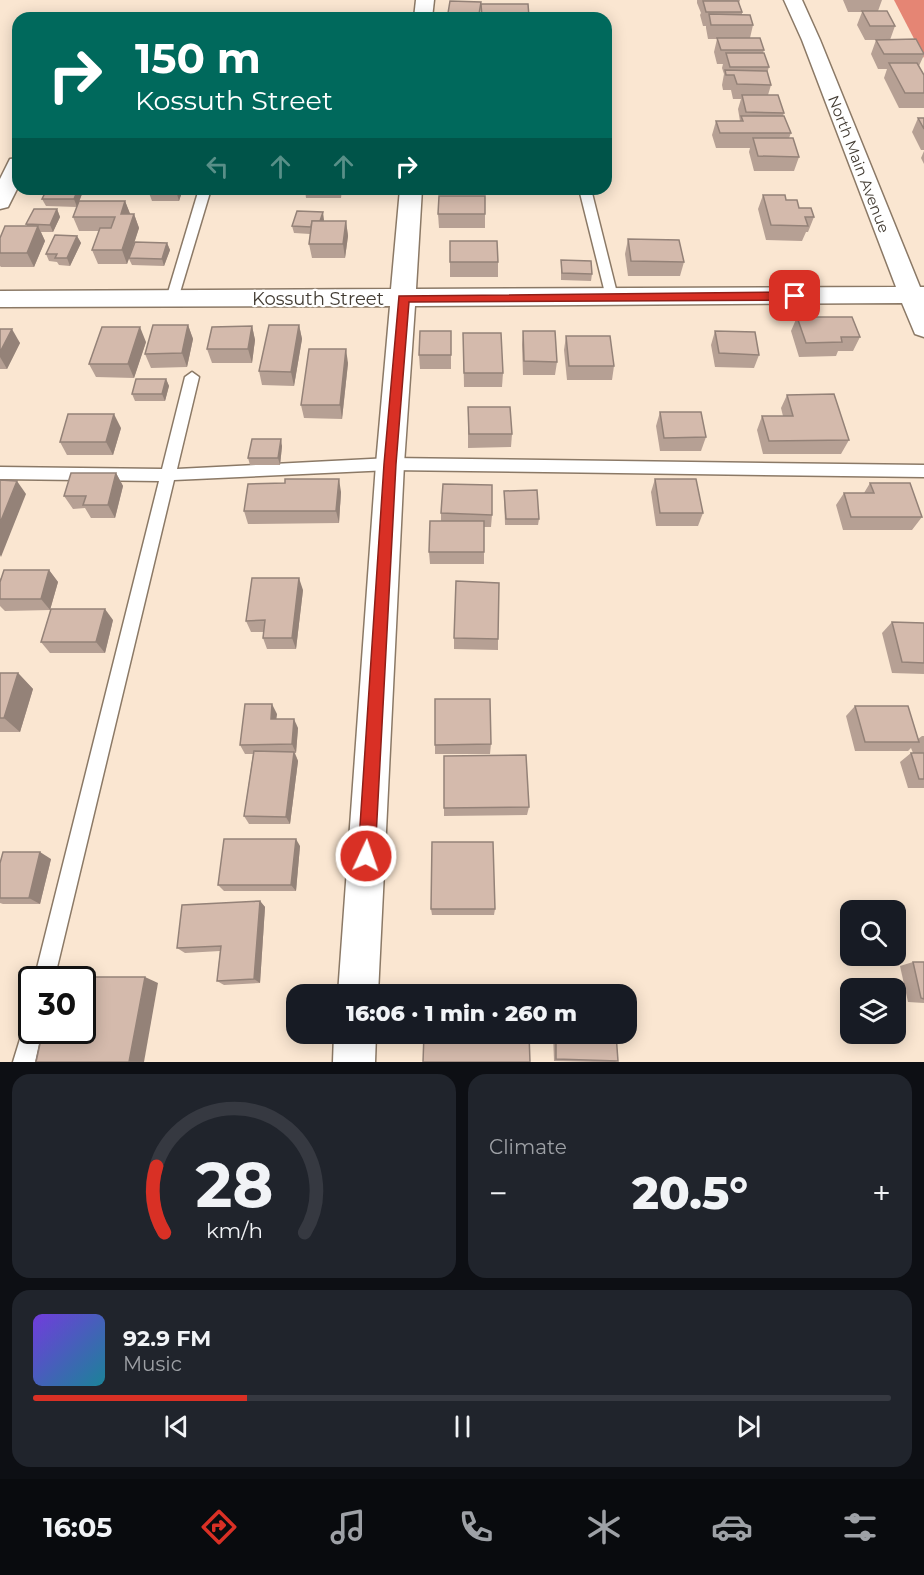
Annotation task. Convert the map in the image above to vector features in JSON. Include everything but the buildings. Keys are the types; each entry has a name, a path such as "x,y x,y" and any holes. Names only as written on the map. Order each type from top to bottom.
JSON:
{"street":[{"name":"North Main Avenue","path":"793,0 916,295 924,328"},
{"path":"0,202 12,177"},
{"path":"359,984 390,464 411,195"},
{"name":"Kossuth Street","path":"0,299 916,295"},
{"path":"354,1062 355,1044"}],"lane":[{"path":"172,299 203,195"},
{"path":"586,195 612,297"},
{"path":"47,966 192,377"},
{"path":"0,473 168,475 390,464 924,471"},
{"path":"24,1062 28,1044"}],"shaded area":[{"path":"894,0 924,0 924,58"}],"route":[{"path":"366,856 390,464 403,298 795,296"}]}
